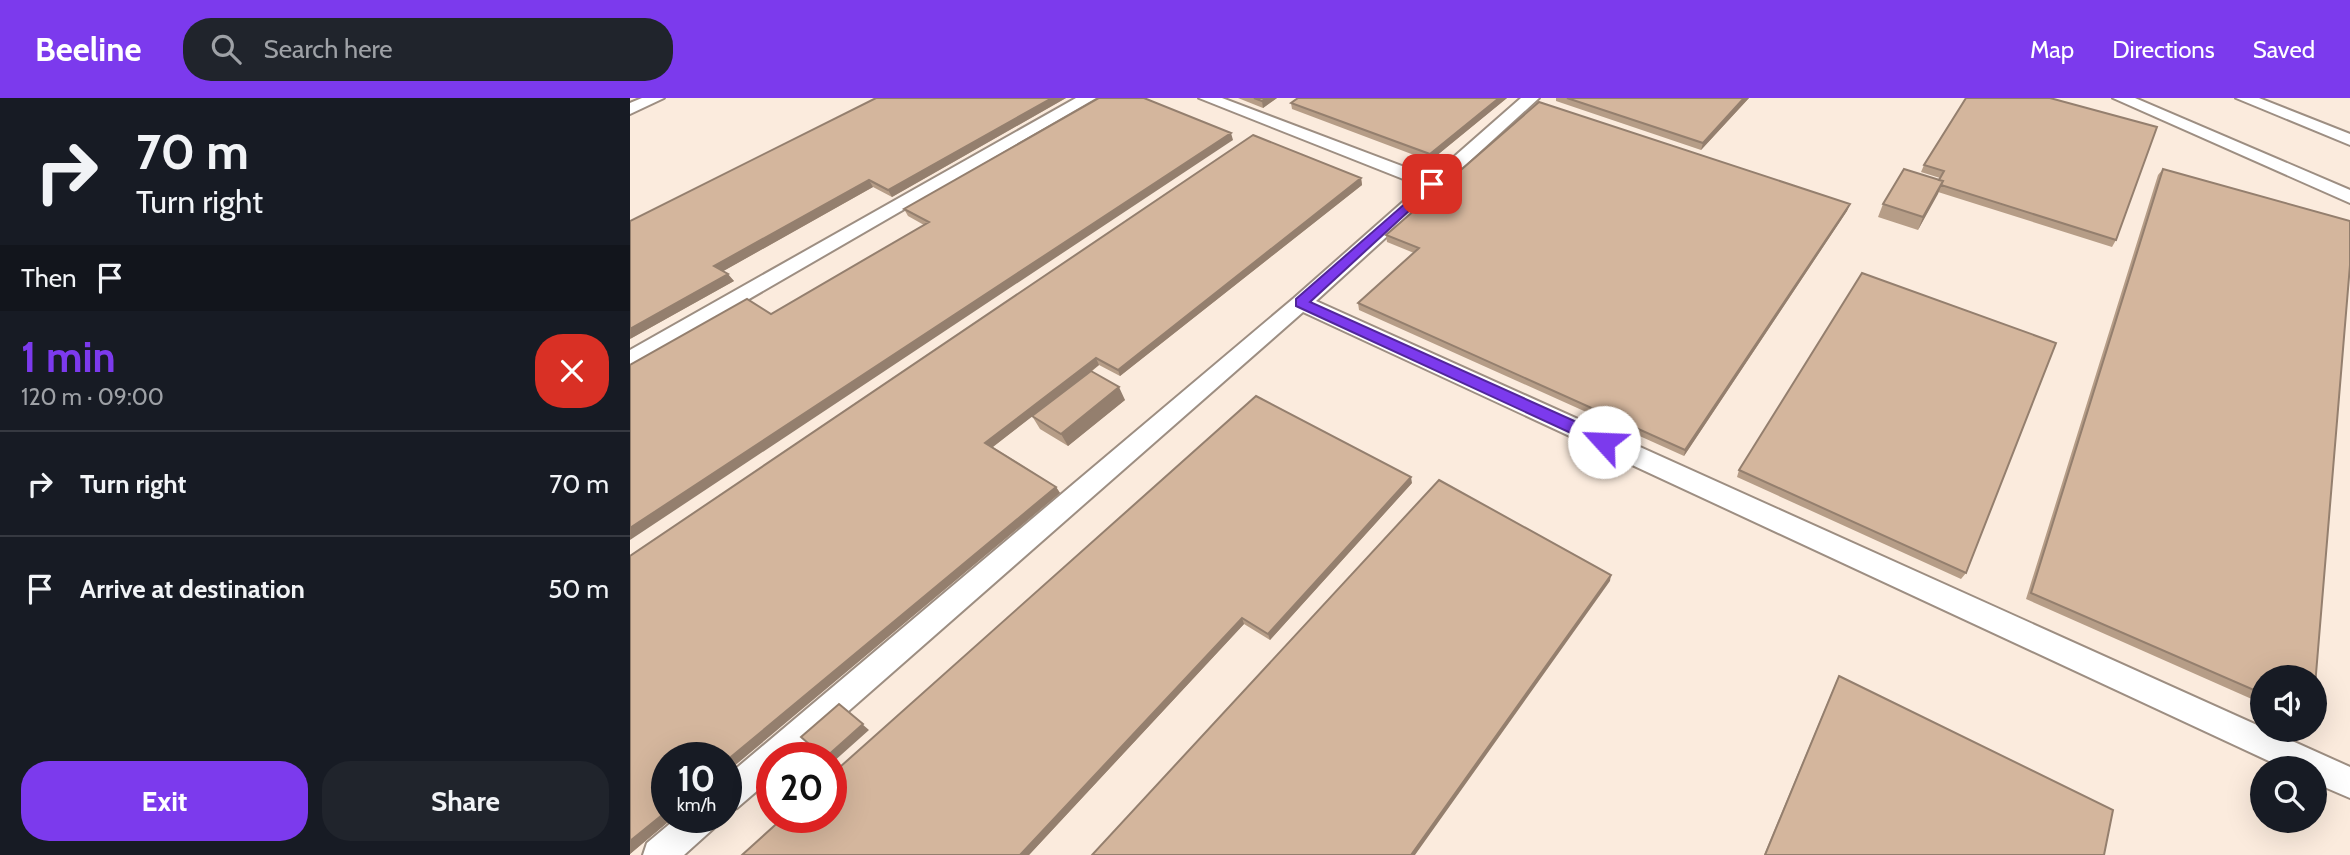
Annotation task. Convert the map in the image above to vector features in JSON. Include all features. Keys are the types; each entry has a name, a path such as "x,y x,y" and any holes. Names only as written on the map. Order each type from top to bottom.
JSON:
{"lane":[{"path":"630,109 656,98"},
{"path":"630,360 1088,98"},
{"path":"1207,98 1432,184"},
{"path":"791,742 1301,303 1531,98"},
{"path":"2121,98 2350,197"},
{"path":"2244,98 2350,140"},
{"path":"1301,303 2350,783"},
{"path":"742,783 756,772"},
{"path":"659,855 684,833"}],"building":[{"path":"876,98 1052,98 888,190 869,180 714,266 728,274 630,329 630,221"},
{"path":"1099,98 1144,98 1231,133 630,528 630,365 747,299 771,314 929,222 904,209"},
{"path":"1298,98 1499,98 1430,154 1291,103"},
{"path":"1567,98 1744,98 1703,143"},
{"path":"1966,98 2050,98 2157,127 2116,240 1941,185 1943,181 1939,180 1944,171 1924,165"},
{"path":"1539,102 1850,204 1685,450 1358,303 1419,248 1386,235"},
{"path":"1253,135 1361,178 1118,370 1096,358 985,443 1056,487 742,748 742,742 651,742 651,824 630,841 630,556"},
{"path":"1904,169 1943,181 1923,217 1883,204"},
{"path":"2163,169 2350,221 2350,265 2317,665 2250,665 2250,688 2031,593"},
{"path":"1862,273 2056,343 1966,573 1739,470"},
{"path":"1091,371 1119,387 1061,434 1032,416"},
{"path":"1256,396 1411,477 1268,634 1242,618 1020,855 742,855 766,833 847,833 847,761"},
{"path":"1439,480 1611,575 1411,855 1092,855"},
{"path":"1839,676 2113,810 2104,855 1765,855"},
{"path":"839,704 863,724 843,742 807,742 801,737"}],"route":[{"path":"1432,184 1301,303 1604,442"}]}
